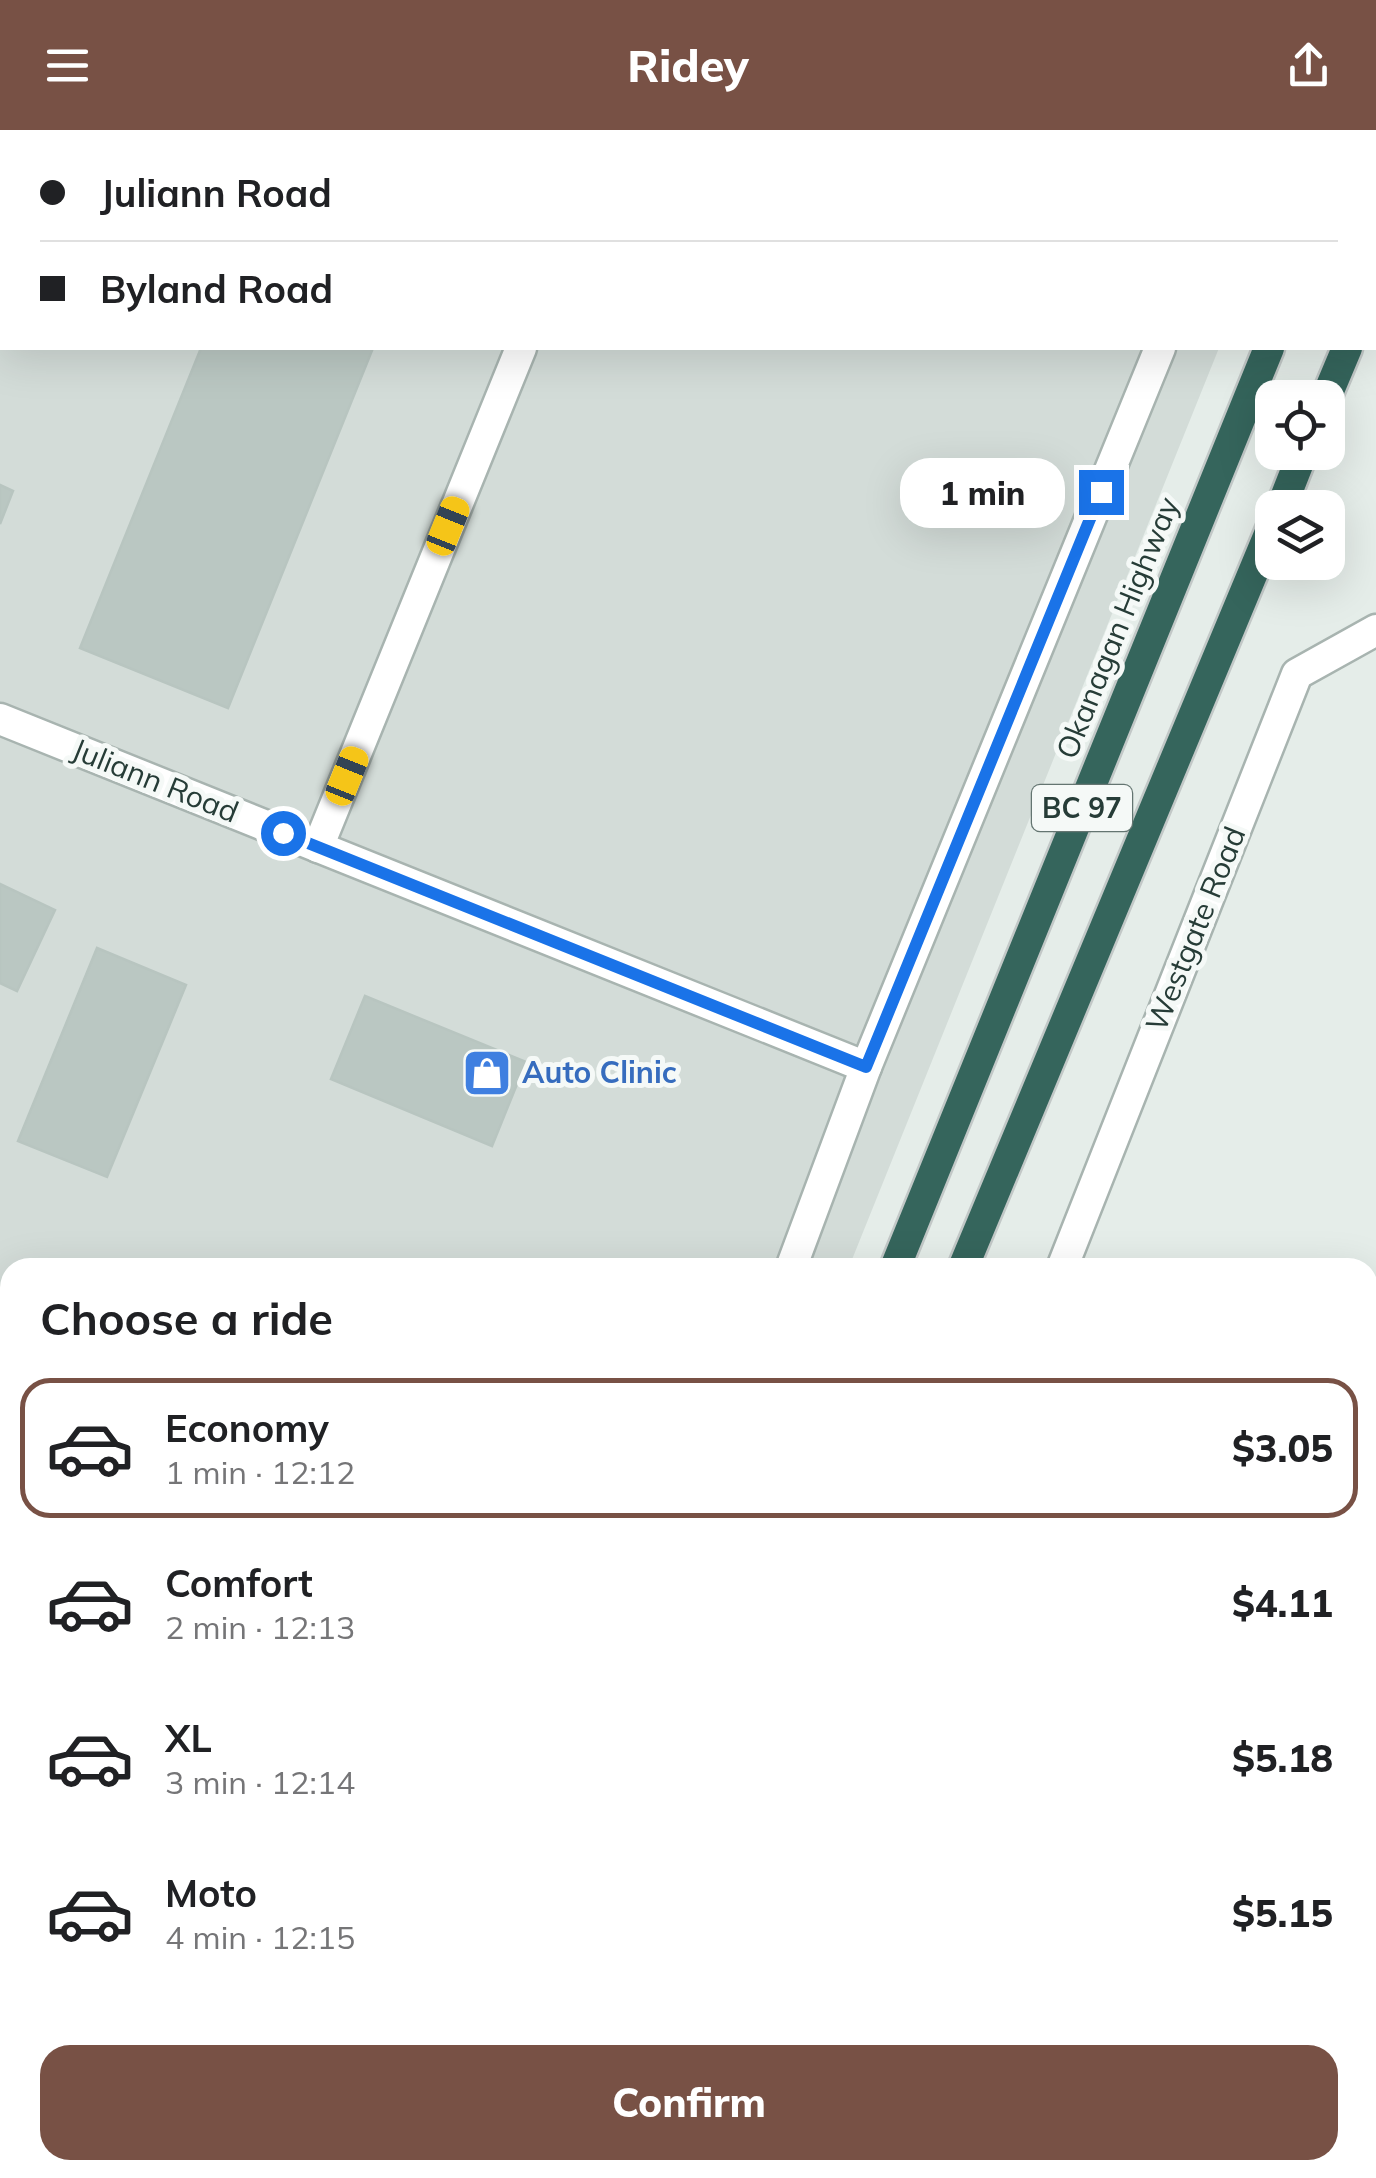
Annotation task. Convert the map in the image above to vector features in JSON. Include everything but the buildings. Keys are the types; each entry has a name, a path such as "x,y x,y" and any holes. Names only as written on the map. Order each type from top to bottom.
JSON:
{"highway":[{"name":"Okanagan Highway","path":"899,1258 1268,350"},
{"path":"1334,380 1346,350"},
{"name":"BC 97","path":"967,1258 1255,568"}],"street":[{"path":"318,847 520,350"},
{"path":"795,1258 866,1067 1159,350"},
{"name":"Westgate Road","path":"1066,1258 1297,674 1376,630"},
{"name":"Juliann Road","path":"0,718 866,1067"}],"shaded area":[{"path":"0,350 1218,350 853,1258 0,1258"}],"place":[{"name":"Auto Clinic","path":"487,1073"}],"route":[{"path":"283,833 866,1067 1101,492"}]}
